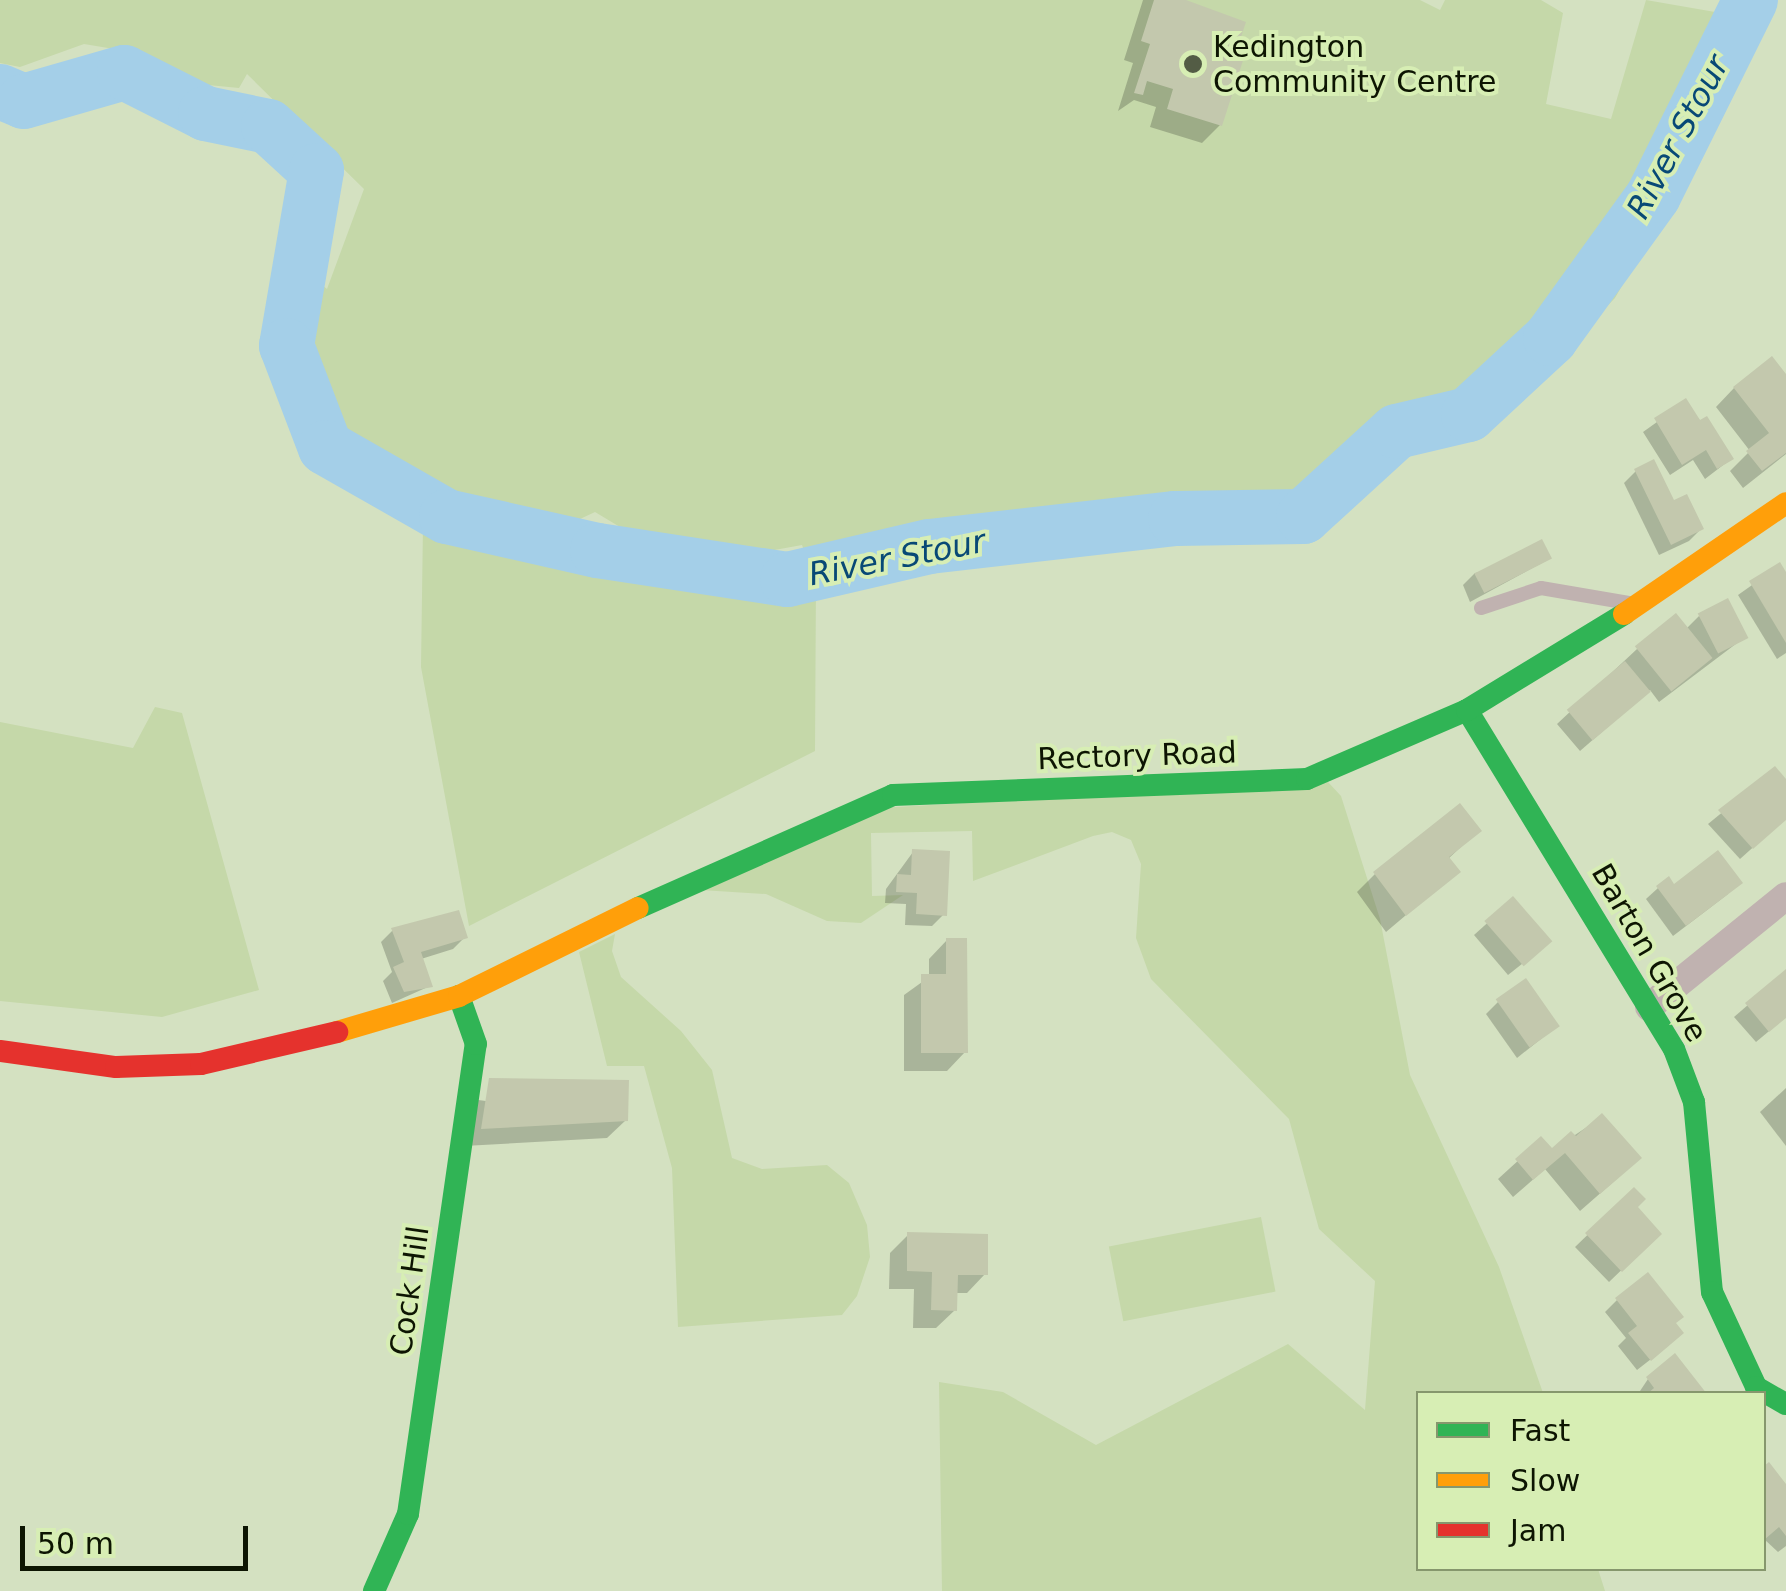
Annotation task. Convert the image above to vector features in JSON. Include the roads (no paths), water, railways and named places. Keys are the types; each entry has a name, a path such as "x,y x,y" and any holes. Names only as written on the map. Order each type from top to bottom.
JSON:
{"street":[{"name":"Rectory Road","path":"0,1051 116,1067 201,1064 459,996 689,883 894,795 1308,779 1466,710 1640,605 1786,503"},
{"name":"Barton Grove","path":"1466,710 1649,1006 1694,1102 1712,1292 1756,1387 1763,1391"},
{"path":"1649,1006 1786,896"},
{"name":"Cock Hill","path":"374,1591 408,1514 476,1044 459,996"}],"lane":[{"path":"1481,608 1541,588 1640,605"}],"waterway":[{"name":"River Stour","path":"0,91 23,101 124,72 205,113 268,126 316,170 286,345 325,447 446,516 597,550 787,579 929,546 1175,518 1303,516 1396,431 1468,414 1550,338 1653,195 1750,0"}],"place":[{"name":"Kedington Community Centre","path":"1193,64"}]}
